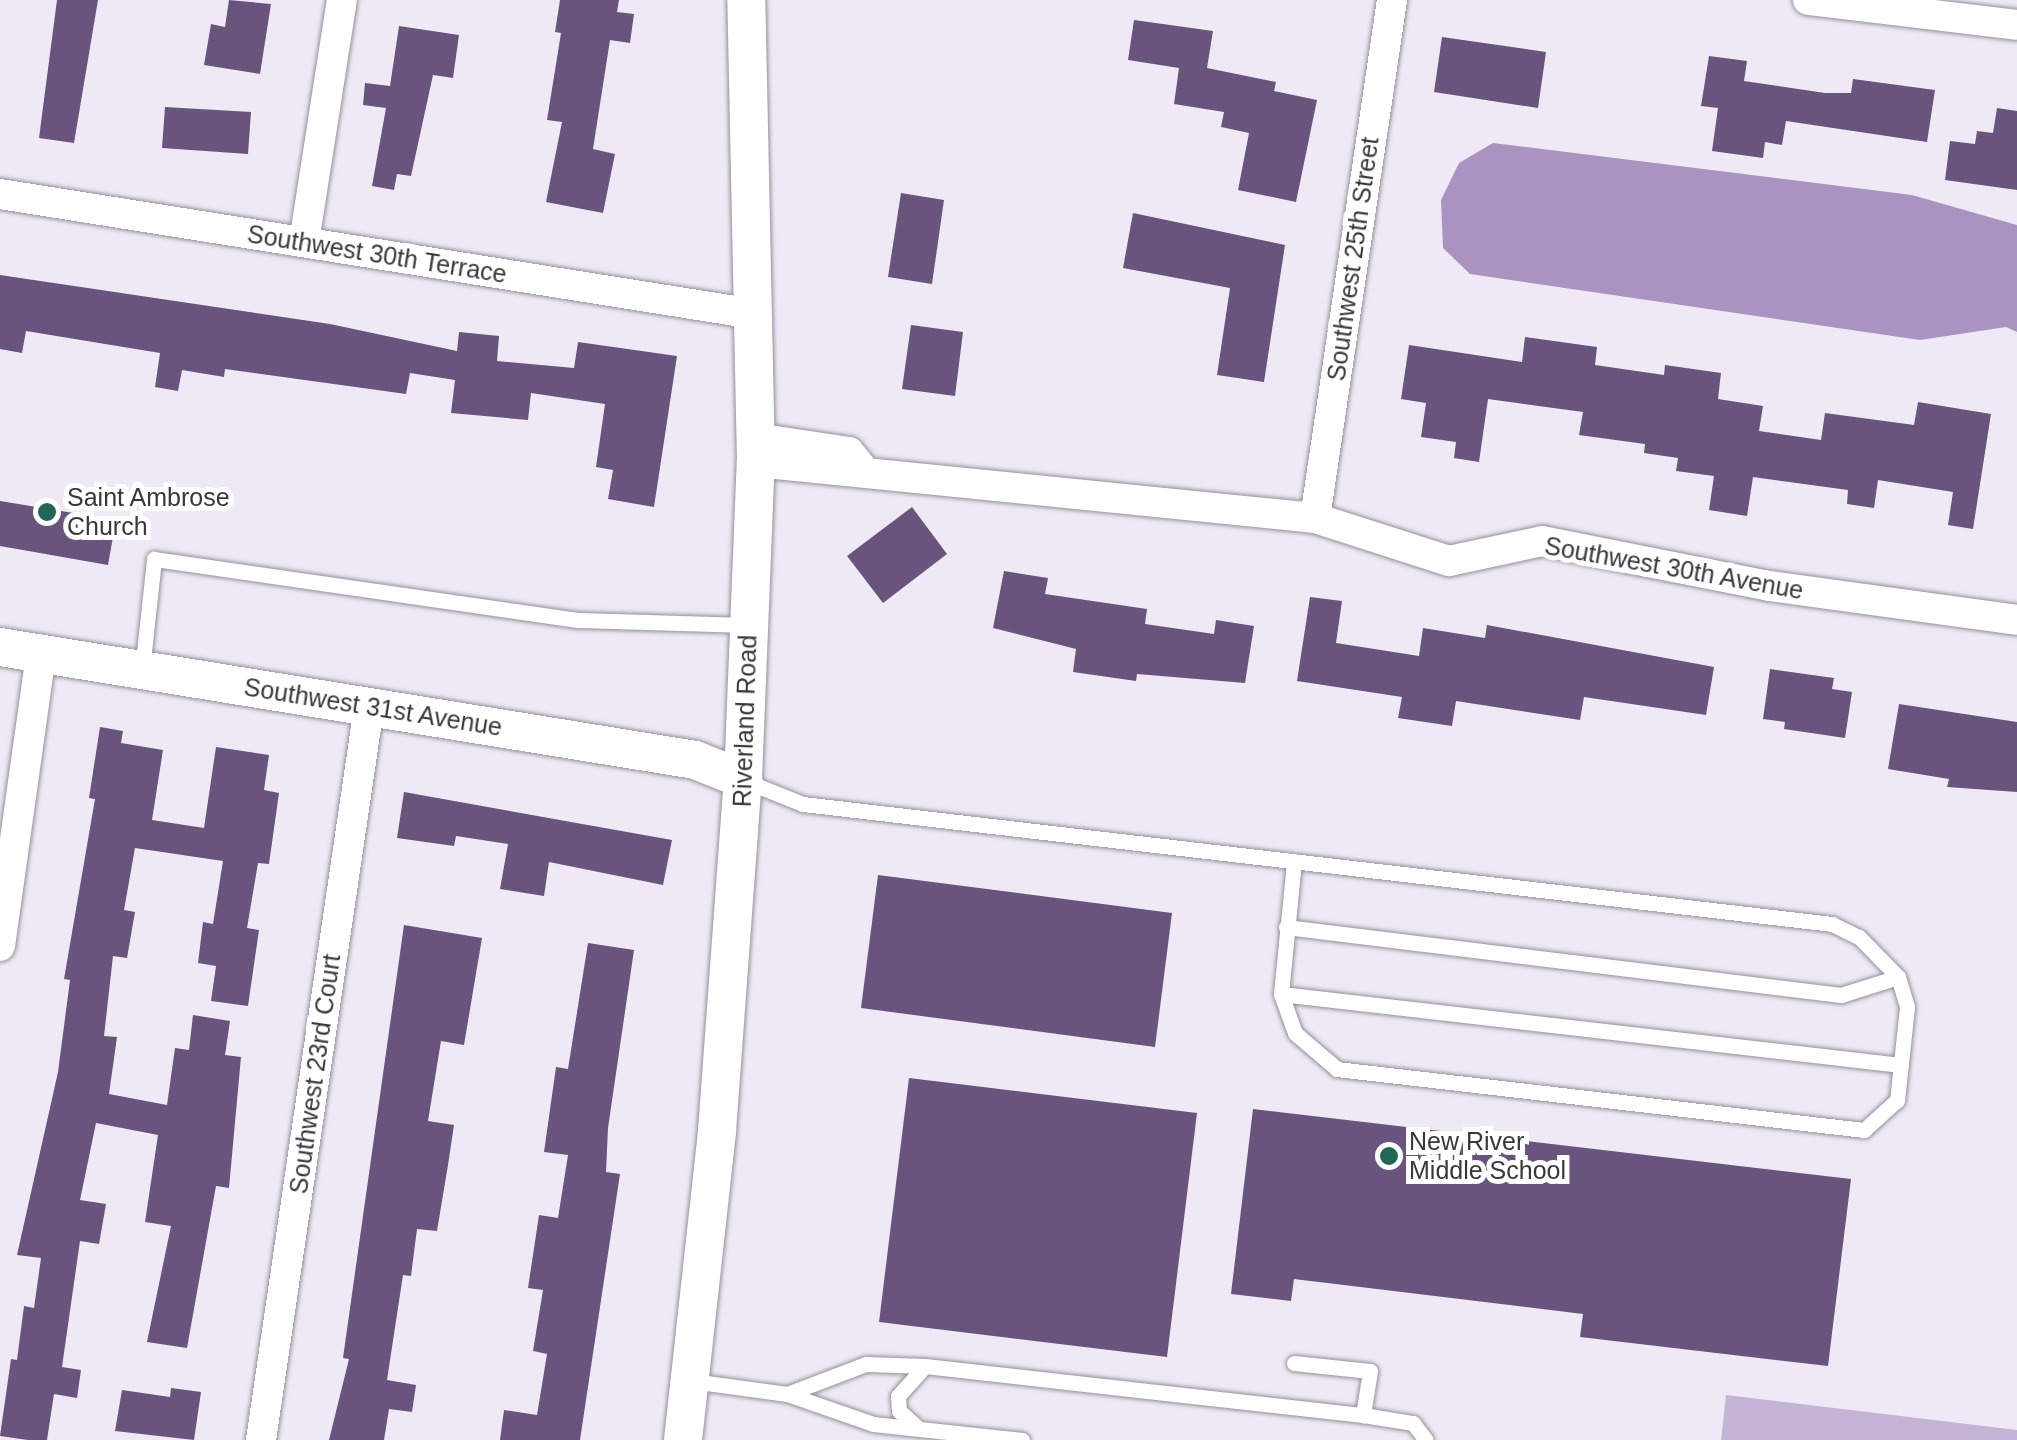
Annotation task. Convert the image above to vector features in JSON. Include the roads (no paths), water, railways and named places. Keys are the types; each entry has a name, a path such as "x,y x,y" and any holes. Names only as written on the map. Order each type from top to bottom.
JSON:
{"street":[{"path":"304,242 342,0"},
{"name":"Riverland Road","path":"683,1440 692,1380 743,780 756,450 746,0"},
{"name":"Southwest 25th Street","path":"1315,518 1392,0"},
{"path":"1808,0 2017,25"},
{"name":"Southwest 30th Terrace","path":"0,194 754,314"},
{"name":"Southwest 30th Avenue","path":"756,450 849,452 862,468 1315,518 1449,562 1542,541 1768,586 2017,620"},
{"name":"Southwest 31st Avenue","path":"0,647 696,760 743,780"},
{"path":"0,946 41,654"},
{"name":"Southwest 23rd Court","path":"261,1440 368,707"}],"lane":[{"path":"142,670 154,559 579,620 748,625"},
{"path":"743,780 802,804 1832,924 1859,937 1898,978 1907,1008 1896,1100 1864,1130 1337,1068 1295,1033 1281,994 1294,862"},
{"path":"1286,927 1841,996 1898,978"},
{"path":"1281,994 1901,1065"},
{"path":"1294,1363 1370,1371 1363,1415"},
{"path":"788,1394 866,1364 925,1366 1363,1415 1413,1423 1426,1440"},
{"path":"918,1428 899,1411 898,1396 925,1366"},
{"path":"692,1380 788,1394 873,1424 1022,1440"}],"place":[{"name":"Saint Ambrose Church","path":"47,512"},
{"name":"New River Middle School","path":"1389,1156"}]}
